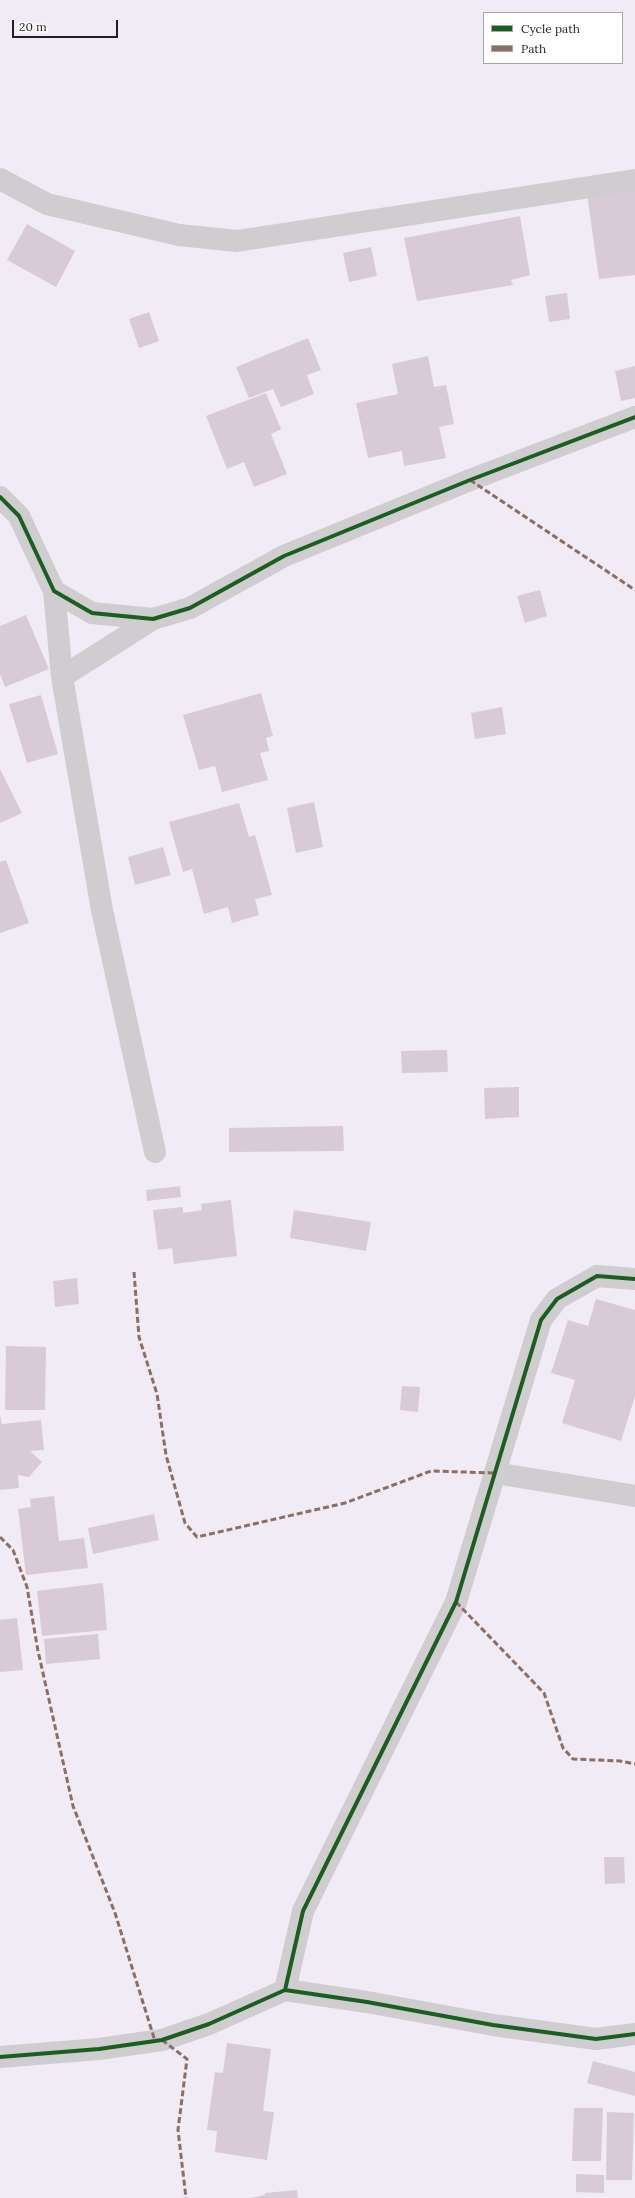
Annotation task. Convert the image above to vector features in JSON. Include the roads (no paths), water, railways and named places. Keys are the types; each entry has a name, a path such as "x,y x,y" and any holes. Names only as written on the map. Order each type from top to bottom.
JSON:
{"street":[{"path":"0,180 47,204 179,235 236,241 635,180"},
{"path":"62,677 153,619 190,608 284,556 470,480 635,417"},
{"path":"0,497 19,516 54,591 62,677 102,910 155,1152"},
{"path":"54,591 92,613 153,619"},
{"path":"285,1990 303,1911 456,1602 541,1320 557,1299 597,1276 635,1279"},
{"path":"495,1473 635,1496"},
{"path":"0,2057 99,2049 162,2040 209,2024 285,1990 368,2002 493,2025 596,2039 635,2034"}]}
